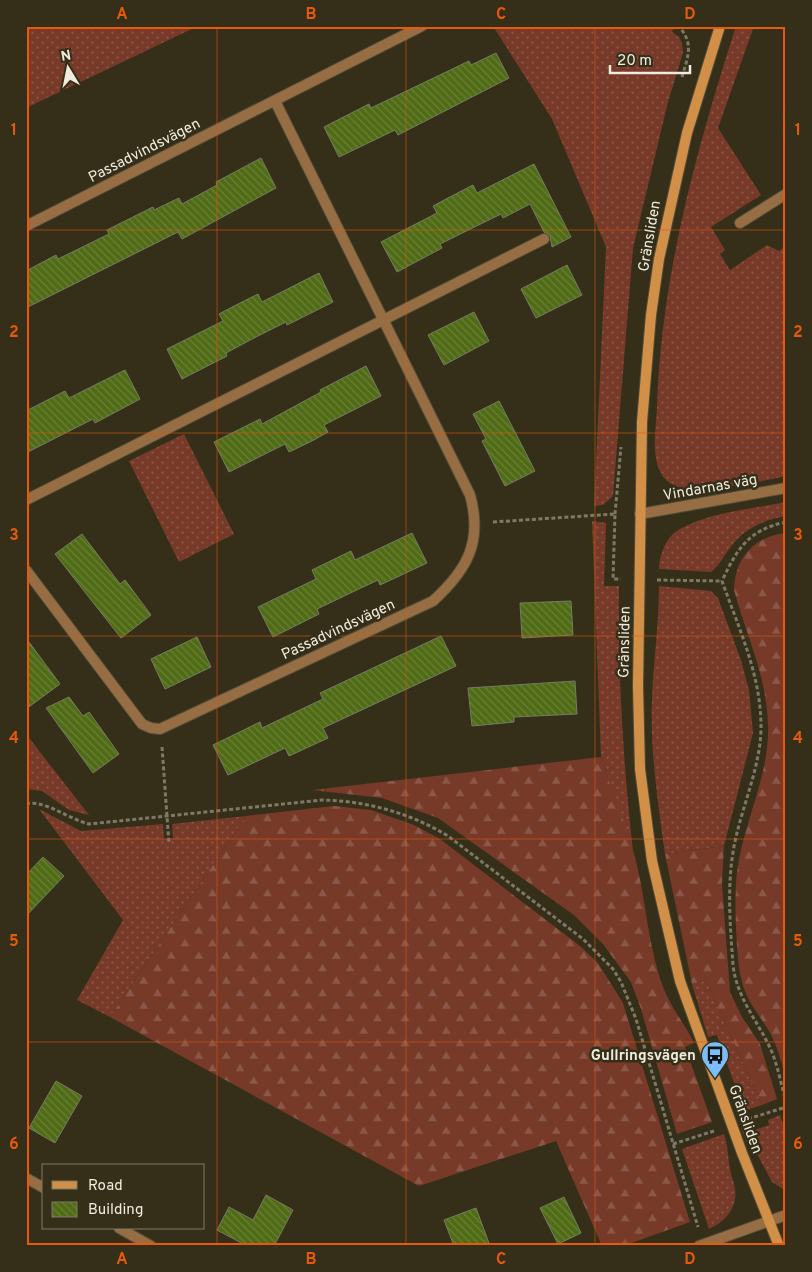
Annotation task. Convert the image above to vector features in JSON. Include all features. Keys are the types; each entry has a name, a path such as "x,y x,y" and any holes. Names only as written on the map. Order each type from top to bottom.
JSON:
{"street":[{"name":"Passadvindsvägen","path":"26,226 422,26"},
{"name":"Gränsliden","path":"720,26 687,133 659,259 651,315 642,422 640,769 654,870 680,981 768,1222 779,1246"},
{"name":"Passadvindsvägen","path":"160,729 433,601 460,574 472,550 475,524 474,509 464,482 275,101"},
{"path":"740,223 786,194"},
{"path":"26,500 544,239"},
{"name":"Vindarnas väg","path":"640,514 786,488"},
{"path":"26,570 142,724 150,728 160,729"},
{"path":"26,1178 42,1187"},
{"path":"702,1245 786,1215"},
{"path":"122,1230 151,1246"}],"path":[{"path":"475,524 615,514 613,580 722,582"},
{"path":"786,522 758,531 743,543 733,558 722,582 757,682 761,728 758,749 736,838 729,880 734,967 738,990 772,1053 786,1101"},
{"path":"160,729 169,844"},
{"path":"26,804 33,802 47,805 74,821 89,824 322,800 343,801 392,810 430,825 448,836 584,939 613,969 629,1000 702,1245"}],"green space":[{"path":"26,26 198,26 26,108"},
{"path":"493,26 674,26 672,32 679,37 682,43 683,53 668,102 633,248 613,496 603,505 594,506 606,247 552,119"},
{"path":"736,26 754,26 718,128 761,195 711,227 725,250 720,254 730,270 767,245 779,251 786,246 786,476 733,486 690,489 679,487 667,481 661,474 658,466 655,436 660,359 665,310 683,214 707,120"},
{"path":"184,434 234,534 179,562 129,461"},
{"path":"786,502 786,516 769,520 747,531 735,541 711,572 659,569 661,555 667,541 673,534 684,527 712,516"},
{"path":"592,521 606,523 604,586 619,586 619,653 622,719 633,851 601,757"},
{"path":"786,533 786,1077 772,1036 746,994 739,967 736,919 737,872 745,835 761,781 765,762 768,725 767,707 760,673 734,590 738,568 748,551 765,539"},
{"path":"659,586 711,591 718,598 741,660 749,690 753,733 724,846 665,854 652,739"},
{"path":"26,734 89,815 69,810 42,791 26,789"},
{"path":"601,757 633,850 653,953 663,987 694,1043 685,1047 712,1122 677,1134 641,1009 631,982 603,944 574,915 438,818 382,798 312,790"},
{"path":"334,806 371,810 414,825 440,839 580,946 598,963 623,1003 690,1222 623,1246 602,1246 556,1141 419,1186 110,1017 246,816"},
{"path":"39,809 81,831 163,824 164,839 173,838 172,824 246,816 110,1017 77,1000 123,920"},
{"path":"724,846 722,884 730,992 742,1017 760,1044 777,1099 762,1105 706,980 692,984 665,854"},
{"path":"706,980 762,1105 744,1111 717,1035 708,1037 692,984"},
{"path":"780,1115 786,1134 786,1191 772,1182 756,1152 746,1141 741,1128 749,1125 752,1131 769,1125 768,1120"},
{"path":"724,1134 735,1196 729,1213 709,1229 682,1149"}],"building":[{"path":"496,53 509,78 398,135 395,130 339,157 324,127 369,104 371,108 469,61 471,65"},
{"path":"261,158 276,188 182,239 178,232 26,308 26,271 56,255 58,259 109,234 107,230 153,207 154,210 179,198 182,204 217,185 216,182"},
{"path":"534,164 571,237 552,247 550,236 544,232 530,204 503,218 501,214 440,244 442,248 397,272 381,242 437,213 433,206 473,185 477,193"},
{"path":"567,265 582,295 536,318 521,289"},
{"path":"319,273 333,302 287,325 286,322 254,338 226,353 227,356 182,379 167,349 223,321 219,314 258,294 262,302"},
{"path":"474,312 489,341 444,365 428,335"},
{"path":"366,366 381,396 324,425 328,432 312,441 289,452 285,444 229,472 214,442 260,419 262,424"},
{"path":"125,370 140,399 95,423 93,419 26,453 26,411 65,391 69,398"},
{"path":"499,401 535,471 505,486 482,441 486,439 473,414"},
{"path":"412,533 427,563 380,585 378,580 317,609 319,614 273,637 258,607 316,579 312,570 351,551 355,560"},
{"path":"82,534 120,584 125,580 151,615 121,638 55,554"},
{"path":"571,601 573,635 522,638 520,603"},
{"path":"441,636 456,666 323,728 328,738 289,756 285,748 228,775 213,745 260,722 262,728 323,699 320,693"},
{"path":"197,637 211,667 165,689 151,659"},
{"path":"26,638 60,684 26,709"},
{"path":"575,681 577,714 514,717 514,722 472,726 468,688"},
{"path":"69,697 83,716 89,712 119,754 93,773 46,708"},
{"path":"43,857 64,876 26,916 26,875"},
{"path":"56,1081 82,1096 55,1143 29,1128"},
{"path":"266,1195 293,1210 274,1246 247,1246 217,1230 229,1207 253,1220"},
{"path":"564,1197 581,1233 558,1244 540,1208"},
{"path":"476,1208 490,1246 454,1246 444,1220"}],"place":[{"name":"Gullringsvägen","path":"715,1079"}]}
